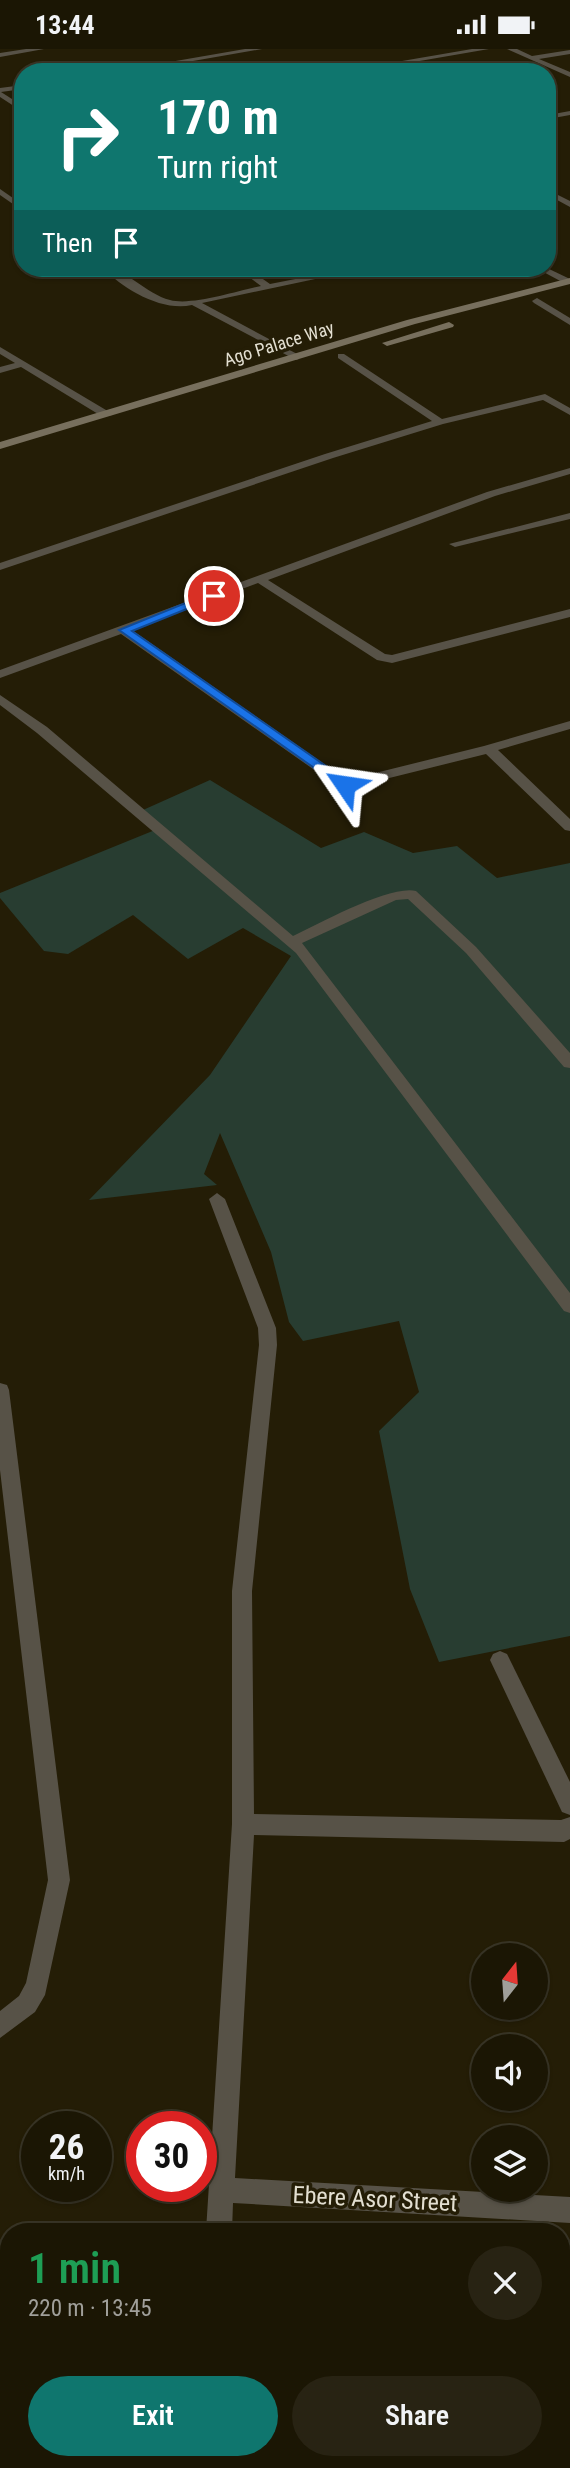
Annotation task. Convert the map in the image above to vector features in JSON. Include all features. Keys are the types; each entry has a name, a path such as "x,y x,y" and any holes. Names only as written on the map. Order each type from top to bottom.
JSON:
{"main road":[{"path":"380,345 537,301 569,285"},
{"name":"Ago Palace Way","path":"0,446 439,314 569,285"},
{"path":"439,314 449,325"},
{"path":"419,320 430,330"},
{"name":"Ago Palace Way","path":"0,456 367,349"}],"street":[{"path":"0,55 40,49"},
{"path":"171,63 258,49"},
{"path":"395,63 485,49"},
{"path":"511,49 542,63"},
{"path":"531,58 570,52"},
{"path":"396,55 407,61"},
{"path":"0,92 14,103"},
{"path":"0,191 14,202"},
{"path":"121,277 163,304 196,304 318,277"},
{"path":"254,277 268,287"},
{"path":"537,301 570,322"},
{"path":"196,304 296,357"},
{"path":"0,350 107,415"},
{"path":"341,356 440,422"},
{"path":"0,370 22,364"},
{"path":"0,567 329,456 440,422 545,397 570,412"},
{"path":"0,674 492,494 570,471"},
{"path":"455,544 570,516"},
{"path":"258,578 381,657 392,659 570,613"},
{"path":"124,630 337,782 354,785 570,725"},
{"path":"0,699 42,730 292,942 570,1306"},
{"path":"489,749 570,827"},
{"path":"292,942 393,897 411,894 471,950 570,1063"},
{"path":"217,1199 267,1328 268,1345 242,1591 243,1823 220,2223"},
{"path":"0,1390 59,1880 37,1987 27,2004 0,2026"},
{"path":"500,1660 570,1805"},
{"path":"243,1823 568,1830"},
{"name":"Ebere Asor Street","path":"223,2190 570,2210"}],"green space":[{"path":"210,780 321,848 364,832 413,853 457,846 497,878 570,863 570,1636 439,1662 410,1589 379,1431 419,1392 399,1321 303,1341 289,1322 271,1252 220,1133 204,1174 217,1185 89,1200 210,1075 291,956 243,928 188,959 133,915 68,954 44,951 0,898 0,893 155,830 143,810"}],"route":[{"path":"214,596 124,630 337,782 345,785"}]}
